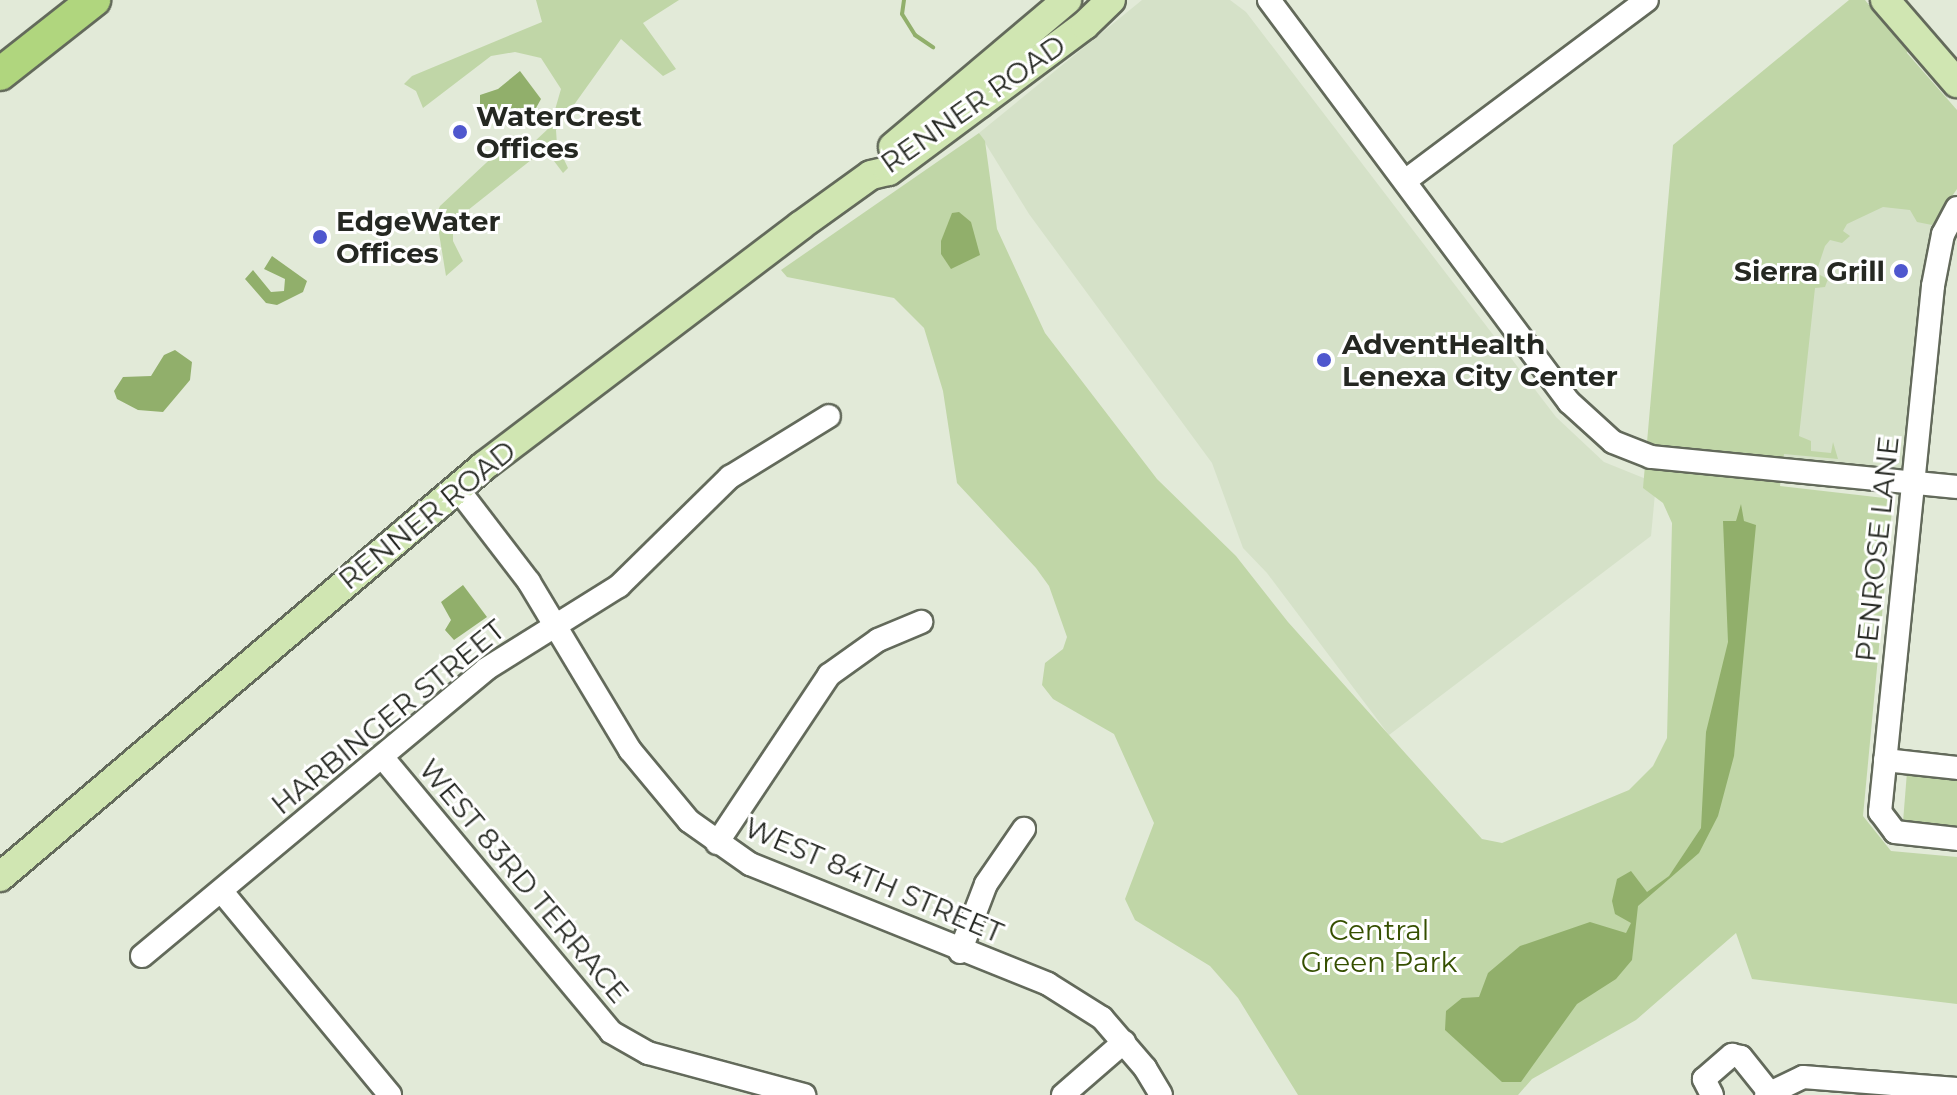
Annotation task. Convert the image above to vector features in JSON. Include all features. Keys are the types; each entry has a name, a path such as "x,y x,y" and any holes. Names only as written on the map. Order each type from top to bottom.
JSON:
{"highway":[{"path":"0,74 94,0"}],"main road":[{"name":"RENNER ROAD","path":"871,175 879,159 1067,0"},
{"name":"RENNER ROAD","path":"0,877 457,488 871,175 889,171 1085,25 1111,0"},
{"path":"1885,0 1957,83"}],"street":[{"path":"1405,181 1647,0"},
{"path":"1269,1 1569,402 1613,442 1651,457 1957,487"},
{"name":"PENROSE LANE","path":"1957,208 1943,234 1933,286 1880,812 1887,827 1902,834 1957,839"},
{"name":"HARBINGER STREET","path":"142,956 223,893 486,669 628,579 730,477 829,416"},
{"name":"WEST 84TH STREET","path":"457,488 556,625 630,750 667,797 717,843 763,869 832,894 960,952 1048,984 1102,1018 1124,1042 1161,1095"},
{"path":"717,843 829,675 878,640 921,622"},
{"name":"WEST 83RD TERRACE","path":"383,758 611,1032 648,1053 760,1088 804,1095"},
{"path":"1885,760 1957,768"},
{"path":"960,952 986,884 1024,829"},
{"path":"223,893 390,1095"},
{"path":"1063,1095 1124,1042"},
{"path":"1712,1095 1704,1079 1732,1055 1741,1057 1767,1093 1803,1077 1957,1089"}],"shaded area":[{"name":"AdventHealth Lenexa City Center","path":"1142,0 1230,0 1246,12 1556,417 1604,462 1656,483 1651,536 1389,735 1267,573 1243,548 1212,463 1029,214 979,133"},
{"path":"520,71 541,99 536,108 518,108 511,120 499,121 480,104 480,95 498,89"},
{"path":"1862,195 1955,208 1912,480 1780,468 1805,242"},
{"path":"959,212 971,222 980,255 951,269 941,254 941,241 952,213"},
{"path":"272,256 307,281 303,292 277,305 266,303 245,279 253,270 271,292 284,291 285,279 264,269"},
{"path":"175,350 192,362 190,380 163,412 138,410 117,399 114,391 123,377 151,376 164,355"},
{"path":"1741,504 1744,521 1756,525 1734,756 1718,816 1699,853 1638,906 1632,960 1616,979 1577,1004 1521,1082 1502,1082 1445,1030 1446,1011 1462,998 1479,997 1488,973 1520,946 1590,922 1626,933 1631,923 1615,914 1612,901 1617,879 1631,871 1647,892 1669,876 1701,828 1706,732 1728,642 1723,521 1736,521"},
{"path":"463,585 487,617 454,640 445,630 451,620 441,602"}],"green space":[{"path":"536,0 679,0 643,23 676,69 663,76 621,39 556,130 557,145 568,168 563,173 545,149 453,222 453,241 463,261 446,276 436,215 440,206 501,149 533,143 550,127 561,89 541,58 515,52 491,56 423,108 416,91 404,84 412,76 542,22"},
{"name":"Central Green Park","path":"1849,0 1865,0 1886,26 1896,27 1909,44 1907,53 1957,110 1957,189 1932,225 1917,222 1910,210 1883,207 1847,224 1843,231 1850,236 1842,243 1830,240 1825,246 1816,273 1828,279 1825,287 1815,288 1799,436 1811,441 1811,451 1831,453 1833,442 1838,459 1784,454 1780,486 1893,499 1863,816 1891,851 1957,857 1957,1004 1752,979 1736,933 1636,1020 1532,1079 1518,1095 1298,1095 1238,998 1210,966 1135,920 1125,899 1154,823 1114,734 1053,699 1042,685 1045,663 1063,649 1067,637 1049,586 957,483 943,391 924,328 894,298 787,277 781,270 979,133 985,141 997,229 1045,333 1157,479 1236,556 1288,622 1482,839 1502,843 1629,790 1653,766 1667,738 1672,523 1663,503 1643,488 1673,145"},
{"path":"1907,772 1957,777 1957,827 1903,822"}],"waterway":[{"path":"904,0 902,14 915,35 933,47"}],"place":[{"name":"WaterCrest Offices","path":"460,132"},
{"name":"EdgeWater Offices","path":"320,237"},
{"name":"Sierra Grill","path":"1901,271"},
{"name":"AdventHealth Lenexa City Center","path":"1324,360"}]}
